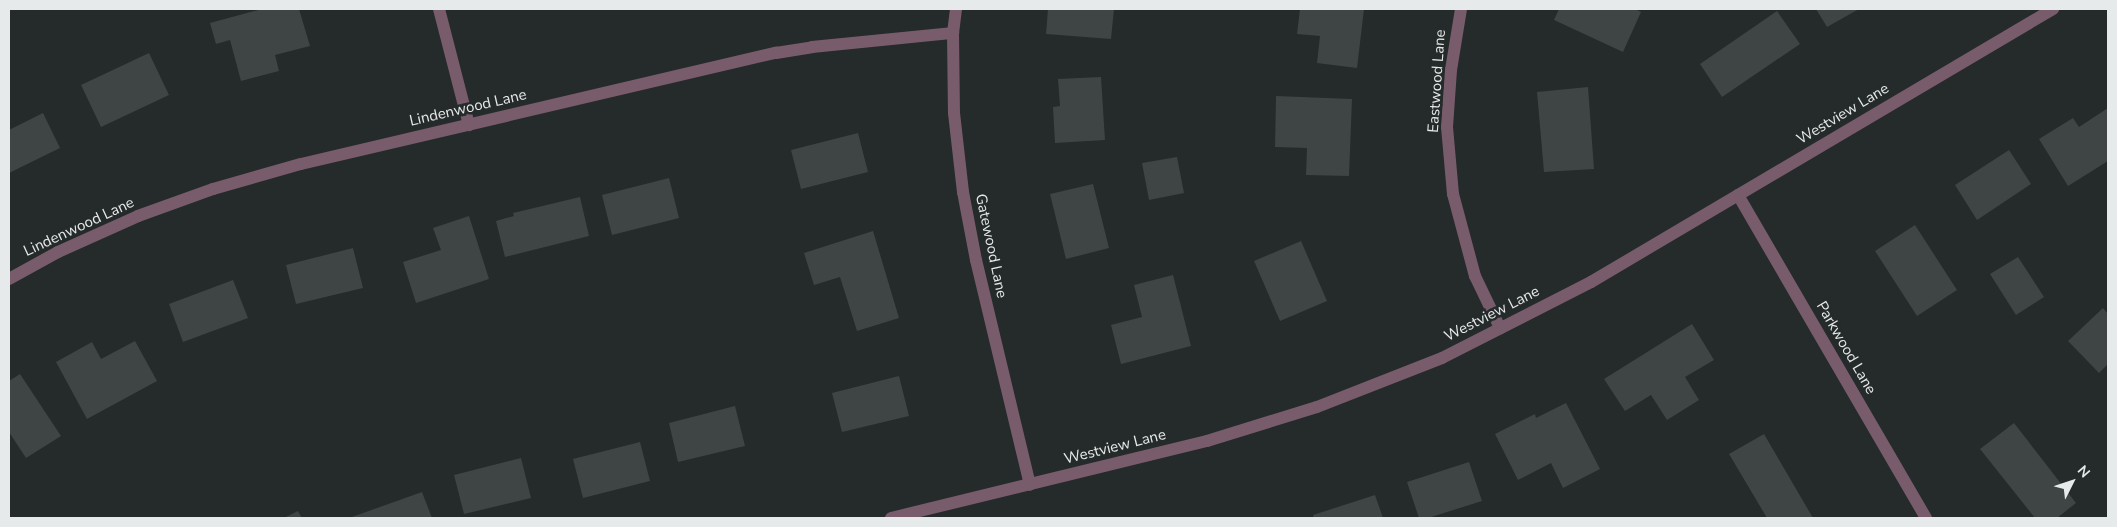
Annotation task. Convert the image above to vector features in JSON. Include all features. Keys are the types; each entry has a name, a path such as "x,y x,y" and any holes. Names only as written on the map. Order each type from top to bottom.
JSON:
{"street":[{"path":"439,9 469,125"},
{"name":"Gatewood Lane","path":"956,9 953,34 954,113 963,192 976,260 1030,485"},
{"name":"Eastwood Lane","path":"1461,9 1451,70 1447,127 1453,194 1475,276 1500,328"},
{"name":"Westview Lane","path":"891,518 1207,442 1317,407 1442,358 1591,282 2053,9"},
{"name":"Lindenwood Lane","path":"9,278 58,252 138,216 213,189 301,164 776,53 812,47 953,34"},
{"name":"Parkwood Lane","path":"1738,195 1926,518"}],"building":[{"path":"262,9 299,9 310,46 275,55 279,71 241,81 230,40 216,44 210,23"},
{"path":"1048,9 1114,9 1111,39 1046,34"},
{"path":"1300,9 1364,9 1357,68 1317,63 1320,36 1297,34"},
{"path":"1559,9 1635,9 1641,12 1623,52 1554,20"},
{"path":"1816,9 1859,9 1827,27"},
{"path":"1777,11 1800,44 1722,97 1700,64"},
{"path":"149,53 169,95 101,127 81,85"},
{"path":"1101,77 1105,140 1055,143 1053,107 1060,106 1058,79"},
{"path":"1588,87 1594,169 1544,172 1537,92"},
{"path":"1276,96 1352,99 1349,176 1306,175 1307,148 1275,147"},
{"path":"2108,108 2108,161 2068,186 2039,139 2073,118 2079,127"},
{"path":"43,113 60,148 9,173 9,130"},
{"path":"858,133 868,172 801,189 791,150"},
{"path":"2009,150 2031,184 1977,220 1955,185"},
{"path":"1177,157 1184,193 1149,200 1142,163"},
{"path":"669,178 679,218 612,235 602,195"},
{"path":"1093,184 1109,248 1066,259 1050,194"},
{"path":"580,197 589,236 505,257 496,221 514,216 513,213"},
{"path":"469,216 489,279 416,303 403,262 441,250 433,228"},
{"path":"1915,225 1957,290 1917,316 1875,251"},
{"path":"873,231 899,318 857,331 840,277 814,285 804,253"},
{"path":"1301,241 1327,301 1280,321 1254,261"},
{"path":"353,248 363,288 296,304 286,265"},
{"path":"2018,257 2044,297 2016,315 1990,274"},
{"path":"1173,275 1191,346 1121,364 1111,325 1142,317 1134,285"},
{"path":"233,280 248,318 183,342 169,304"},
{"path":"2103,308 2108,314 2108,364 2099,373 2068,341"},
{"path":"1692,324 1714,360 1685,377 1699,400 1667,420 1651,395 1625,411 1604,379"},
{"path":"135,341 157,381 87,419 56,362 92,342 101,359"},
{"path":"20,374 61,436 26,458 9,432 9,381"},
{"path":"899,376 909,416 842,432 832,393"},
{"path":"1566,403 1600,469 1563,488 1551,463 1518,480 1495,434 1535,414 1536,418"},
{"path":"735,406 745,446 678,462 669,423"},
{"path":"2014,423 2076,503 2057,518 2035,518 1980,449"},
{"path":"1764,434 1813,518 1767,518 1729,454"},
{"path":"640,442 650,481 583,498 573,459"},
{"path":"521,458 531,498 464,514 454,475"},
{"path":"1469,462 1482,501 1428,518 1419,518 1407,482"},
{"path":"422,492 432,518 349,518"},
{"path":"1375,495 1383,518 1314,518 1313,515"},
{"path":"298,511 302,518 284,518"}]}
